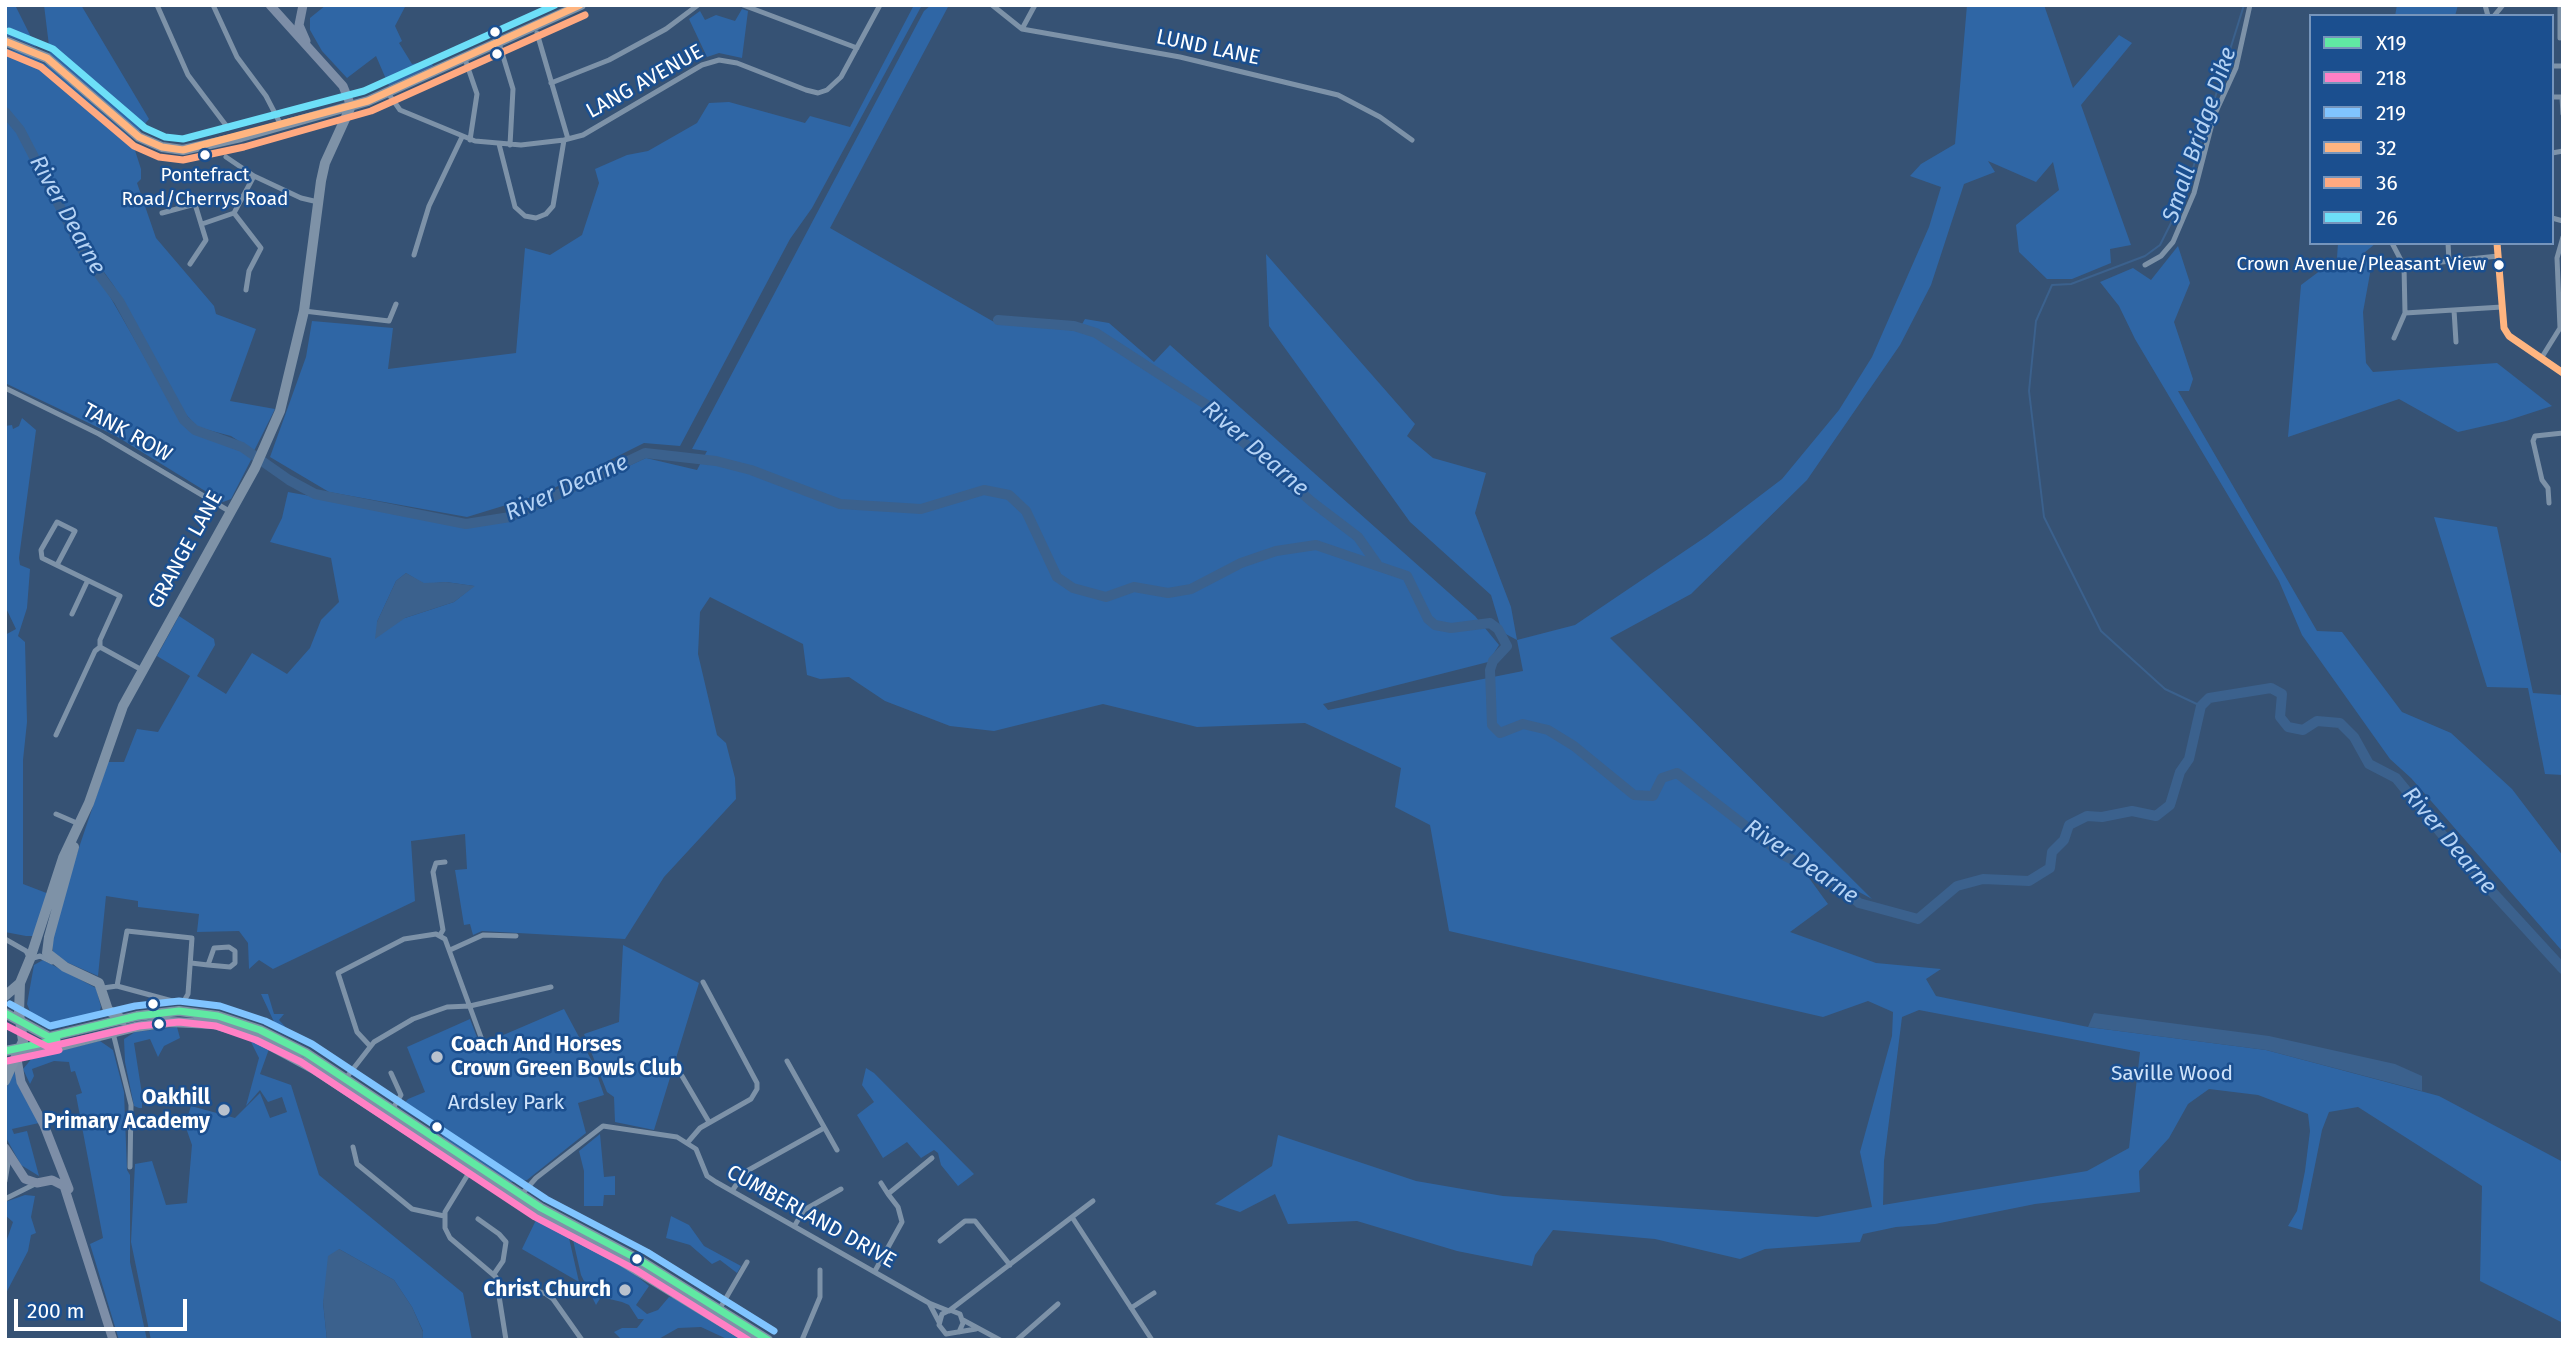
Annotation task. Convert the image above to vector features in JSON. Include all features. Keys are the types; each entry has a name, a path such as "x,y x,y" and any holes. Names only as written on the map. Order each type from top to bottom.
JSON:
{"highway":[{"path":"5,41 47,58 123,126 162,147 200,148 388,93 499,43 561,10 581,5"},
{"name":"GRANGE LANE","path":"5,996 20,983 30,959 63,858 79,824 122,705 255,468 280,411 304,311 325,163 351,106"},
{"path":"79,824 47,950 50,958 99,983 103,988 106,1006 122,1020"},
{"path":"5,1081 19,1054 23,1035 19,1021 20,983"},
{"path":"5,1051 19,1054 99,1031 122,1020 176,1012 228,1018 290,1044 517,1198 768,1340"},
{"path":"5,1013 49,1037 85,1029 109,1028 113,1032"},
{"path":"85,1029 113,1032 176,1021 227,1027 278,1048 392,1110 471,1168"},
{"path":"680,1291 751,1340"}],"main road":[{"path":"270,5 342,86 351,106"},
{"path":"304,5 299,25 312,51"},
{"path":"19,1054 21,1082 65,1175 113,1340"},
{"path":"7,1152 22,1176 37,1183 48,1180 57,1172 56,1157"},
{"path":"48,1180 63,1184 72,1205"}],"street":[{"path":"157,5 188,75 228,128"},
{"path":"213,5 237,57 266,96 281,125"},
{"path":"743,5 857,48"},
{"path":"764,13 768,5"},
{"name":"LANG AVENUE","path":"388,93 400,110 470,140 510,145 566,140 583,135 702,65 719,60 750,68 806,90 818,93 827,90 841,78 880,5"},
{"name":"LUND LANE","path":"992,5 1022,29 1180,57 1325,91 1380,117 1412,140"},
{"path":"1022,29 1035,5"},
{"path":"2145,265 2161,256 2174,242 2194,193 2214,116 2235,68 2250,5"},
{"path":"2560,5 2561,38"},
{"path":"551,83 609,60 666,29 697,6"},
{"path":"499,144 514,207 525,216 542,216 553,206 566,140 537,33"},
{"path":"499,43 513,89 510,145"},
{"path":"465,59 477,94 470,140"},
{"path":"2562,97 2563,114"},
{"path":"414,255 429,206 461,137"},
{"path":"226,157 254,176 301,198 318,202"},
{"path":"202,224 234,213 254,176"},
{"path":"162,213 194,201 206,240 190,264"},
{"path":"234,213 261,248 249,271 246,290"},
{"path":"256,239 263,233"},
{"path":"2542,356 2560,328 2557,258 2563,237"},
{"path":"2393,245 2404,266 2405,313 2394,338"},
{"path":"2448,245 2449,261"},
{"path":"2497,245 2504,328 2509,336 2542,356 2563,373"},
{"path":"2404,266 2498,256"},
{"path":"304,311 389,321 396,304"},
{"path":"2405,313 2502,307"},
{"path":"2454,310 2456,342"},
{"name":"TANK ROW","path":"5,388 99,434 229,511"},
{"path":"2549,503 2548,488 2542,480 2533,441 2535,436 2563,433"},
{"path":"57,565 75,531 57,522 41,550 42,558 120,596 100,640 100,647"},
{"path":"72,614 87,582"},
{"path":"100,647 142,670"},
{"path":"56,735 95,651 100,647"},
{"path":"56,814 79,824"},
{"path":"445,862 436,863 433,872 443,937 482,1040"},
{"path":"103,988 117,986 176,1002 184,1001 192,939 127,931 117,986"},
{"path":"450,950 484,935 516,936"},
{"path":"370,1046 357,1031 337,978 340,971 404,939 443,937"},
{"path":"5,939 26,951 30,959 40,956 65,967"},
{"path":"191,963 208,965 230,967 235,963 235,951 229,947 214,948 208,965"},
{"path":"517,1198 536,1178 603,1126 677,1137 688,1142 709,1122 751,1099 757,1089 703,982"},
{"path":"343,1082 370,1046 413,1018 447,1007 470,1006 551,987"},
{"path":"99,1031 106,1006"},
{"path":"113,1032 131,1105 130,1167"},
{"path":"787,1061 837,1150"},
{"path":"391,1073 401,1095 392,1110"},
{"path":"682,1076 709,1122"},
{"path":"732,1191 746,1172 824,1128"},
{"name":"CUMBERLAND DRIVE","path":"688,1142 701,1156 707,1175 732,1191 929,1303 949,1310 976,1329 1000,1340"},
{"path":"354,1147 357,1164 412,1209 444,1216"},
{"path":"5,1181 7,1152"},
{"path":"888,1194 932,1158"},
{"path":"471,1168 444,1216 450,1238 494,1274 499,1289 506,1340"},
{"path":"5,1199 37,1183"},
{"path":"875,1271 902,1222 898,1208 881,1183"},
{"path":"795,1225 804,1210 841,1189"},
{"path":"939,1325 942,1314 965,1300 1093,1200"},
{"path":"1072,1217 1152,1340"},
{"path":"478,1219 506,1242 503,1261 494,1274"},
{"path":"944,1240 951,1228 965,1221 975,1221 1010,1265"},
{"path":"719,1310 747,1262"},
{"path":"802,1340 821,1297 820,1270"},
{"path":"499,1289 527,1287 546,1294 554,1299 582,1340"},
{"path":"1131,1308 1154,1293"},
{"path":"950,1340 957,1333 965,1300"},
{"path":"929,1303 939,1325 942,1340"},
{"path":"1017,1340 1058,1304"},
{"path":"939,1325 946,1334 976,1329"}],"green space":[{"path":"5,5 15,5 36,47 5,35"},
{"path":"44,5 81,5 149,119 137,133 50,54"},
{"path":"326,5 406,5 395,26 402,41 399,43 412,64 431,61 433,66 389,86 376,56 347,78 322,51 310,30 310,18"},
{"path":"914,5 922,5 812,208 790,239 680,446 644,443 542,494 467,517 329,492 270,457 306,357 312,321 393,328 388,369 516,353 525,248 550,255 582,235 599,183 595,169 627,155 648,151 697,123 709,103 729,102 805,123 810,116 850,127"},
{"name":"Saville Wood","path":"931,5 949,5 830,228 994,322 1078,331 1085,319 1109,323 1154,362 1170,345 1475,616 1499,645 1488,662 1323,704 1328,710 1523,671 1517,640 1575,625 1707,536 1782,479 1839,410 1872,357 1929,227 1941,187 1910,176 1921,164 1955,144 1967,5 2044,5 2073,88 2119,35 2132,43 2081,105 2131,245 2110,249 2111,263 2072,279 2047,279 2019,252 2016,225 2059,190 2053,162 2036,182 1988,161 1995,172 1964,184 1931,285 1900,345 1807,480 1691,594 1610,638 1872,899 1793,856 1828,904 1790,932 1876,963 1941,969 1926,979 1936,996 2088,1027 2266,1050 2439,1096 2563,1162 2563,1323 2480,1281 2482,1186 2358,1107 2329,1112 2322,1130 2302,1230 2288,1226 2297,1211 2305,1171 2310,1131 2308,1114 2258,1095 2209,1089 2188,1104 2169,1138 2139,1171 2140,1192 2035,1204 1935,1224 1896,1227 1863,1234 1860,1242 1765,1249 1740,1259 1655,1239 1553,1230 1535,1255 1532,1266 1457,1251 1357,1221 1288,1224 1275,1194 1240,1212 1215,1204 1272,1166 1278,1135 1416,1181 1503,1196 1817,1217 1872,1207 1860,1152 1892,1036 1893,1012 1868,1001 1823,1017 1449,931 1430,825 1395,807 1401,768 1305,723 1197,727 1103,704 994,731 950,726 885,701 849,677 820,679 807,675 803,644 710,597 700,612 698,654 717,735 726,743 735,778 736,799 664,877 625,939 482,931 473,935 470,924 464,925 455,870 467,869 465,834 411,841 415,901 273,969 259,960 249,969 248,943 239,931 197,932 199,914 138,907 138,901 106,896 98,976 64,961 53,952 52,940 69,877 108,762 124,762 137,729 158,732 190,676 157,656 179,616 214,639 215,645 197,676 226,694 252,653 287,674 310,648 321,620 339,602 331,558 270,542 282,518 288,492 466,524 512,520 646,458 697,470 707,451 692,449 924,11","holes":["406,573 424,584 446,582 474,586 454,602 405,618 377,622 396,581","1919,1010 2140,1052 2129,1148 2087,1171 1883,1205 1884,1161 1902,1017"]},
{"path":"2397,5 2458,5 2456,14 2395,14"},
{"path":"742,9 748,11 742,58 719,53 707,57 689,19 700,11 705,20 716,15 735,21"},
{"path":"5,48 26,54 49,66 131,138 141,169 141,179 137,183 156,238 214,306 216,314 256,329 230,401 275,409 254,451 231,436 197,427 183,411 104,272 101,281 182,422 195,433 243,450 252,458 231,499 223,502 116,436 5,383"},
{"path":"2338,245 2374,245 2364,253 2371,268 2363,312 2366,363 2373,372 2497,363 2552,406 2506,421 2458,432 2399,399 2288,437 2301,285 2337,258"},
{"path":"2178,246 2190,283 2174,322 2193,379 2189,391 2178,391 2317,631 2342,632 2402,712 2451,733 2512,789 2563,856 2563,952 2411,778 2390,759 2302,635 2279,581 2135,339 2119,306 2100,282 2133,268 2151,280"},
{"path":"1266,254 1415,424 1407,436 1433,458 1486,473 1475,513 1511,607 1517,640 1502,632 1491,595 1410,522 1269,326"},
{"path":"22,418 36,430 19,558 20,565 30,569 27,608 18,636 25,642 27,722 23,760 23,884 49,894 33,936 5,932 5,635 16,629 5,606 5,426 12,425 13,429 19,426"},
{"path":"2434,517 2497,527 2533,693 2563,695 2563,775 2545,774 2528,688 2487,687"},
{"path":"623,945 699,983 654,1130 615,1122 614,1097 607,1092 584,1034 619,1022"},
{"path":"43,960 96,988 101,1007 97,1018 51,1030 34,1021 27,1004 34,965"},
{"path":"261,994 268,994 274,1014 284,1014 279,1020 292,1034 314,1044 314,1049 273,1029 275,1024"},
{"name":"Ardsley Park","path":"564,1009 593,1063 604,1095 578,1103 586,1133 527,1180 511,1182 445,1139 438,1130 400,1108 408,1099 425,1092 407,1047 470,1019 480,1045"},
{"path":"177,1027 180,1038 164,1046 158,1057 150,1039 134,1043 142,1108 134,1106 125,1062 124,1039 135,1032"},
{"path":"250,1040 269,1049 260,1074 291,1085 319,1175 463,1293 472,1340 422,1340 423,1331 412,1307 394,1280 339,1249 323,1302 327,1340 151,1340 131,1242 135,1164 152,1161 166,1205 187,1203 192,1145 185,1125 191,1106 235,1118 260,1093 270,1118 287,1112 282,1097 268,1102 260,1090 246,1106 259,1058"},
{"path":"100,1041 113,1050 124,1092 127,1170 130,1175 130,1262 147,1340 119,1340 90,1244 103,1238 76,1095 82,1093 75,1071 71,1072 69,1062 54,1061 32,1069 34,1076 30,1084 23,1069 33,1057"},
{"path":"866,1068 974,1174 958,1186 941,1165 938,1153 934,1150 921,1158 907,1142 883,1158 857,1115 874,1102 862,1085"},
{"path":"14,1071 19,1087 39,1123 12,1129 14,1134 27,1131 39,1176 21,1165 5,1136 5,1091"},
{"path":"600,1134 604,1177 615,1176 615,1195 604,1195 603,1206 584,1206 584,1171 579,1151"},
{"path":"25,1195 35,1196 31,1217 36,1233 31,1235 28,1251 5,1295 5,1245 13,1222 5,1215 5,1202"},
{"path":"671,1216 689,1225 704,1246 741,1266 737,1273 720,1260 712,1264 690,1245 666,1238"},
{"path":"536,1220 569,1238 579,1282 522,1249"},
{"path":"573,1240 632,1272 649,1286 636,1305 647,1314 658,1310 669,1297 674,1298 741,1340 729,1340 701,1327 678,1328 657,1340 622,1340 614,1332 622,1328 637,1328 644,1319 638,1319 629,1305 622,1302 601,1297 596,1305 581,1275"}],"shaded area":[{"path":"406,573 424,583 446,582 475,586 454,602 405,618 375,639 377,622 396,581"},
{"path":"2094,1013 2269,1036 2395,1064 2422,1076 2422,1091 2266,1050 2088,1027"},
{"path":"339,1249 394,1280 412,1307 423,1332 422,1340 327,1340 323,1302 328,1256"}],"waterway":[{"name":"Small Bridge Dike","path":"2201,706 2165,689 2101,631 2044,517 2029,391 2036,321 2052,285 2071,284 2145,256 2160,245 2184,197 2244,5"},
{"name":"River Dearne","path":"5,112 20,130 86,257 119,301 184,420 195,430 242,447 289,480 315,494 466,524 510,517 645,453 716,461 751,470 840,504 921,509 984,490 1009,495 1026,511 1057,577 1073,588 1106,597 1134,587 1168,593 1191,589 1241,563 1276,551 1316,545 1407,576 1428,619 1435,625 1451,628 1490,623 1498,629 1507,646 1493,661 1490,670 1492,725 1500,733 1523,724 1548,730 1574,746 1634,795 1653,796 1662,778 1677,773 1783,855 1832,879 1859,903 1918,919 1957,886 1983,879 2029,881 2050,868 2052,852 2064,840 2069,825 2087,816 2102,817 2132,811 2156,816 2170,805 2180,772 2189,759 2201,706 2209,698 2271,688 2282,694 2280,717 2288,727 2303,730 2317,721 2340,723 2354,737 2369,764 2396,778 2463,860 2563,969"},
{"name":"River Dearne","path":"998,320 1074,326 1096,333 1213,409 1241,440 1312,502 1358,537 1377,564"}],"transit line":[{"name":"26","path":"9,31 53,49 145,128 165,137 183,139 364,91 555,5"},
{"name":"32","path":"5,41 47,58 139,137 162,147 183,150 368,101 580,5"},
{"name":"36","path":"5,52 41,67 134,146 159,157 183,160 244,147 371,111 585,15"},
{"name":"32","path":"2497,245 2504,328 2509,336 2563,373"},
{"name":"219","path":"10,1004 50,1026 135,1006 179,1001 220,1006 265,1021 312,1044 546,1199 647,1252 774,1331"},
{"name":"X19","path":"5,1013 49,1037 137,1016 179,1011 218,1016 260,1030 306,1053 541,1208 641,1261 768,1340"},
{"name":"218","path":"5,1025 48,1047 139,1026 179,1022 216,1026 256,1040 301,1062 535,1217 636,1270 748,1340"},
{"name":"X19","path":"5,1051 57,1040"},
{"name":"218","path":"7,1061 59,1050"}],"place":[{"name":"Pontefract Road/Cherrys Road","path":"205,155"},
{"name":"Crown Avenue/Pleasant View","path":"2499,265"},
{"name":"Coach And Horses Crown Green Bowls Club","path":"437,1057"},
{"name":"Oakhill Primary Academy","path":"224,1110"},
{"name":"Christ Church","path":"625,1290"}]}
